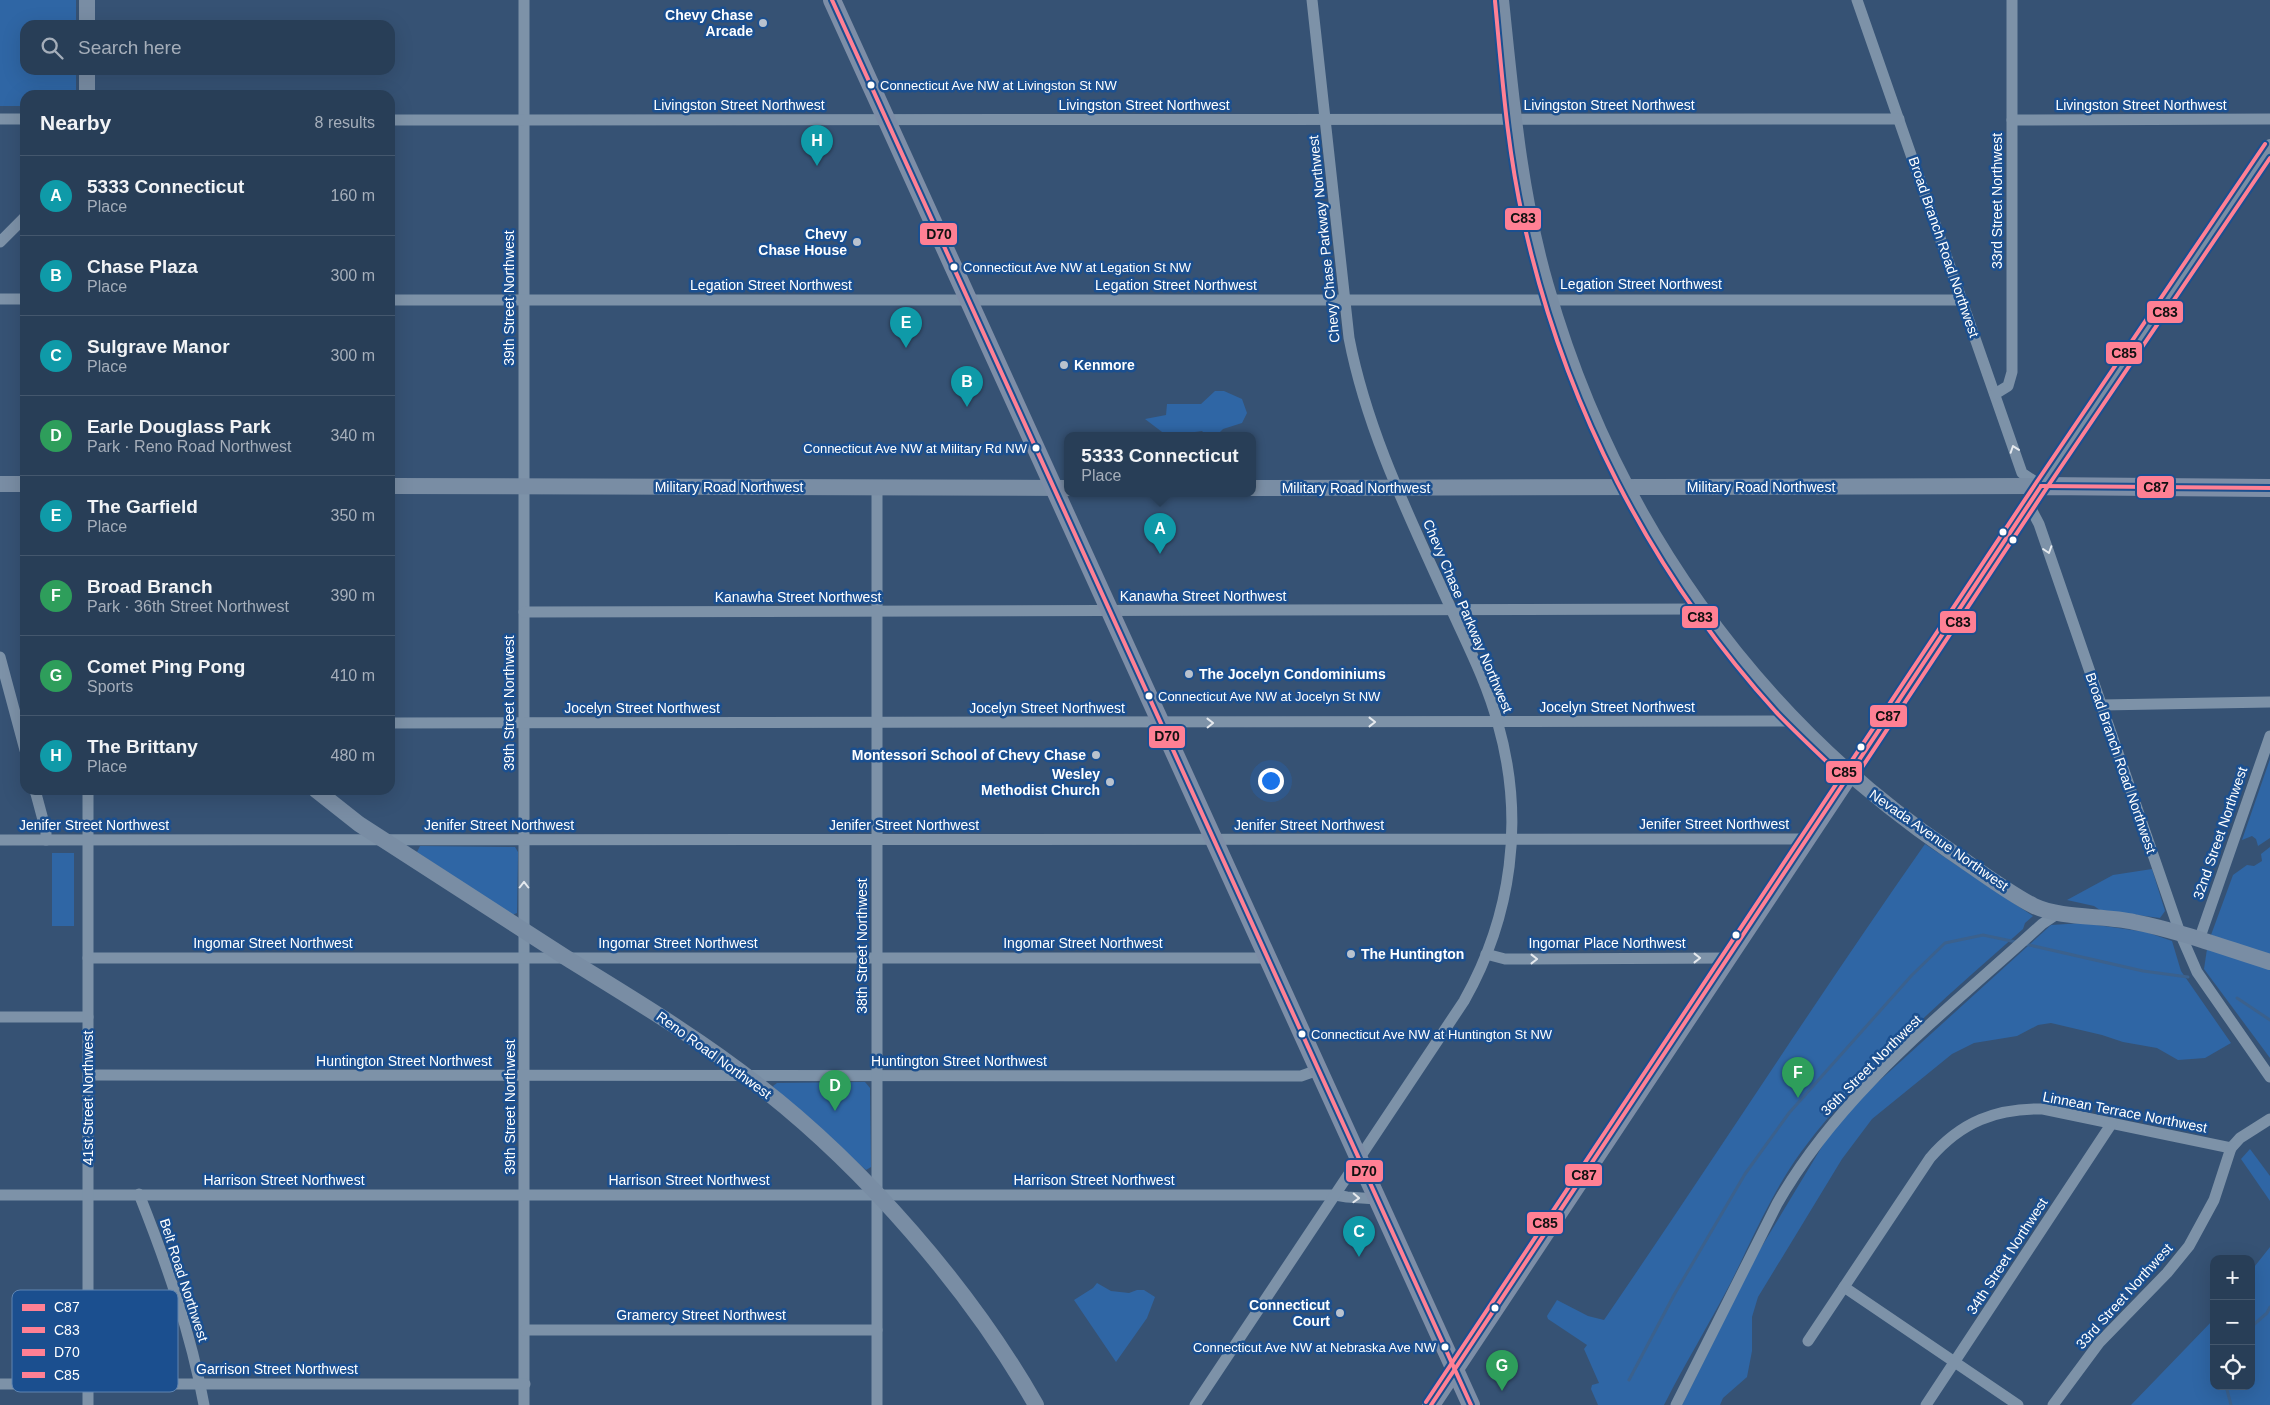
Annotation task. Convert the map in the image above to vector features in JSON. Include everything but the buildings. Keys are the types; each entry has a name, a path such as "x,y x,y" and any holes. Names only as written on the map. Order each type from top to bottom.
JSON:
{"main road":[{"path":"88,0 88,20"},
{"path":"832,0 969,300 1061,488"},
{"name":"Nevada Avenue Northwest","path":"1501,0 1514,120 1529,218 1550,299 1582,395 1610,458 1656,543 1701,609 1750,672 1794,721 1850,775 1924,834 2036,907 2131,921 2180,934"},
{"path":"88,75 88,90"},
{"path":"1431,1405 2041,486 2056,467 2270,147"},
{"path":"0,484 20,484"},
{"name":"Military Road Northwest","path":"395,486 1061,488"},
{"name":"Military Road Northwest","path":"1256,488 2041,486 2270,488"},
{"path":"1065,497 1110,612 1471,1405"},
{"name":"Reno Road Northwest","path":"322,795 351,818 678,1028 745,1075 825,1142 877,1195 922,1245 966,1299 1001,1349 1036,1405"},
{"path":"2180,934 2270,962"}],"street":[{"name":"39th Street Northwest","path":"524,0 524,1405"},
{"name":"Chevy Chase Parkway Northwest","path":"1196,1405 1457,1012 1486,954 1504,899 1513,839 1510,776 1498,722 1482,679 1381,452 1362,393 1349,338 1312,0"},
{"name":"Broad Branch Road Northwest","path":"1857,0 2022,472 2041,486"},
{"name":"33rd Street Northwest","path":"1995,394 2008,386 2012,372 2012,0"},
{"path":"0,119 20,119"},
{"name":"Livingston Street Northwest","path":"395,120 1899,119"},
{"name":"Livingston Street Northwest","path":"2012,120 2270,119"},
{"path":"0,242 20,222"},
{"path":"0,299 20,299"},
{"name":"Legation Street Northwest","path":"395,300 1962,300"},
{"name":"38th Street Northwest","path":"877,488 877,1405"},
{"name":"Broad Branch Road Northwest","path":"2029,505 2039,524 2180,934 2197,972 2270,1076"},
{"name":"Kanawha Street Northwest","path":"524,612 1701,609"},
{"path":"0,657 20,731"},
{"path":"2101,705 2270,702"},
{"name":"Jocelyn Street Northwest","path":"395,723 1794,721"},
{"name":"32nd Street Northwest","path":"2199,940 2270,736"},
{"path":"36,795 45,828 46,840"},
{"name":"41st Street Northwest","path":"88,795 88,1290"},
{"name":"Jenifer Street Northwest","path":"0,840 1808,839"},
{"name":"36th Street Northwest","path":"1676,1405 1777,1204 1814,1147 1831,1125 1887,1066 2035,930 2060,912"},
{"name":"Ingomar Place Northwest","path":"1486,954 1505,959 1728,958"},
{"name":"Ingomar Street Northwest","path":"88,958 1268,958"},
{"path":"0,1017 88,1016"},
{"name":"Huntington Street Northwest","path":"88,1075 525,1077 745,1075 1301,1076 1318,1070"},
{"name":"Linnean Terrace Northwest","path":"1808,1341 1930,1158 1952,1137 1995,1114 2043,1109 2230,1148"},
{"path":"2230,1148 2240,1138 2270,1119"},
{"name":"34th Street Northwest","path":"1926,1405 2112,1122"},
{"name":"33rd Street Northwest","path":"2053,1405 2103,1339 2167,1273 2189,1246 2214,1200 2230,1148"},
{"name":"Belt Road Northwest","path":"139,1194 173,1290"},
{"name":"Harrison Street Northwest","path":"0,1195 1336,1195 1347,1198 1377,1198"},
{"path":"1844,1287 2018,1405"},
{"name":"Belt Road Northwest","path":"178,1307 200,1384 204,1405"},
{"name":"Gramercy Street Northwest","path":"524,1330 877,1330"},
{"name":"Garrison Street Northwest","path":"178,1384 524,1384"},
{"name":"41st Street Northwest","path":"88,1392 88,1405"}],"shaded area":[{"path":"0,0 76,0 76,20 20,20 20,75 76,75 76,90 20,90 20,106 0,106"},
{"path":"1215,391 1224,391 1242,399 1247,413 1242,423 1223,429 1220,432 1162,432 1145,419 1166,415 1167,404 1201,404"},
{"path":"2270,759 2270,838 2258,846 2256,839 2252,836 2242,840"},
{"path":"1925,844 2033,916 2025,923 2023,929 1935,1007 1878,1062 1825,1121 1801,1152 1772,1199 1715,1313 1664,1405 1598,1405 1591,1389 1592,1385 1599,1383 1584,1349 1587,1345 1548,1319 1547,1316 1557,1300 1588,1316 1604,1320"},
{"path":"420,846 515,847 518,852 517,913 512,915 417,852"},
{"path":"2270,847 2270,957 2211,935 2233,875 2247,865 2254,866 2262,861 2261,854"},
{"path":"52,853 74,853 74,926 52,926"},
{"path":"2152,869 2165,911 2160,918 2100,910 2094,906 2067,900 2113,875"},
{"path":"2083,923 2146,932 2172,941 2181,971 2231,1043 2205,1058 2178,1060 2157,1048 2123,1042 2051,1023 2038,1025 2017,1036 1974,1043 1952,1054 1872,1119 1842,1159 1758,1297 1752,1317 1752,1351 1747,1377 1723,1398 1720,1405 1682,1405 1756,1256 1829,1135 1867,1092 2051,925"},
{"path":"2207,949 2270,968 2270,1058 2204,969"},
{"path":"865,1082 870,1088 871,1167 866,1170 775,1090 773,1086 777,1083"},
{"path":"2250,1149 2270,1176 2270,1201 2241,1159"},
{"path":"2270,1247 2270,1405 2131,1405 2210,1323 2210,1390 2255,1390 2255,1266"},
{"path":"1097,1283 1111,1291 1129,1293 1144,1290 1155,1297 1147,1318 1116,1362 1074,1300 1093,1288"}],"waterway":[{"path":"1629,1380 1674,1295 1745,1174 1789,1113 1912,975 1945,943 1983,935 2016,942"},
{"path":"2025,944 2143,971 2188,977"},
{"path":"2237,998 2270,1020"},
{"path":"2255,1324 2267,1313 2270,1307"},
{"path":"2227,1390 2231,1405"}],"transit line":[{"name":"D70","path":"832,0 1471,1405"},
{"name":"C83","path":"1495,1 1509,138 1517,192 1540,287 1562,354 1587,419 1617,482 1651,543 1689,602 1731,658 1776,712 1846,780"},
{"name":"C85","path":"1426,1402 2036,483 2265,144"},
{"name":"C83","path":"1855,778 2046,489 2270,158"},
{"name":"C87","path":"2041,486 2270,488"},
{"name":"C87","path":"1431,1405 2041,486"}],"place":[{"name":"Chevy Chase Arcade","path":"763,23"},
{"name":"Connecticut Ave NW at Livingston St NW","path":"871,85"},
{"name":"The Brittany","path":"817,166"},
{"name":"Chevy Chase House","path":"857,242"},
{"name":"Connecticut Ave NW at Legation St NW","path":"954,267"},
{"name":"The Garfield","path":"906,348"},
{"name":"Kenmore","path":"1064,365"},
{"name":"Chase Plaza","path":"967,407"},
{"name":"Connecticut Ave NW at Military Rd NW","path":"1036,448"},
{"name":"5333 Connecticut","path":"1160,554"},
{"name":"The Jocelyn Condominiums","path":"1189,674"},
{"name":"Connecticut Ave NW at Jocelyn St NW","path":"1149,696"},
{"name":"Montessori School of Chevy Chase","path":"1096,755"},
{"name":"Wesley Methodist Church","path":"1110,782"},
{"name":"The Huntington","path":"1351,954"},
{"name":"Connecticut Ave NW at Huntington St NW","path":"1302,1034"},
{"name":"Broad Branch","path":"1798,1098"},
{"name":"Earle Douglass Park","path":"835,1111"},
{"name":"Sulgrave Manor","path":"1359,1257"},
{"name":"Connecticut Court","path":"1340,1313"},
{"name":"Connecticut Ave NW at Nebraska Ave NW","path":"1445,1347"},
{"name":"Comet Ping Pong","path":"1502,1391"}]}
